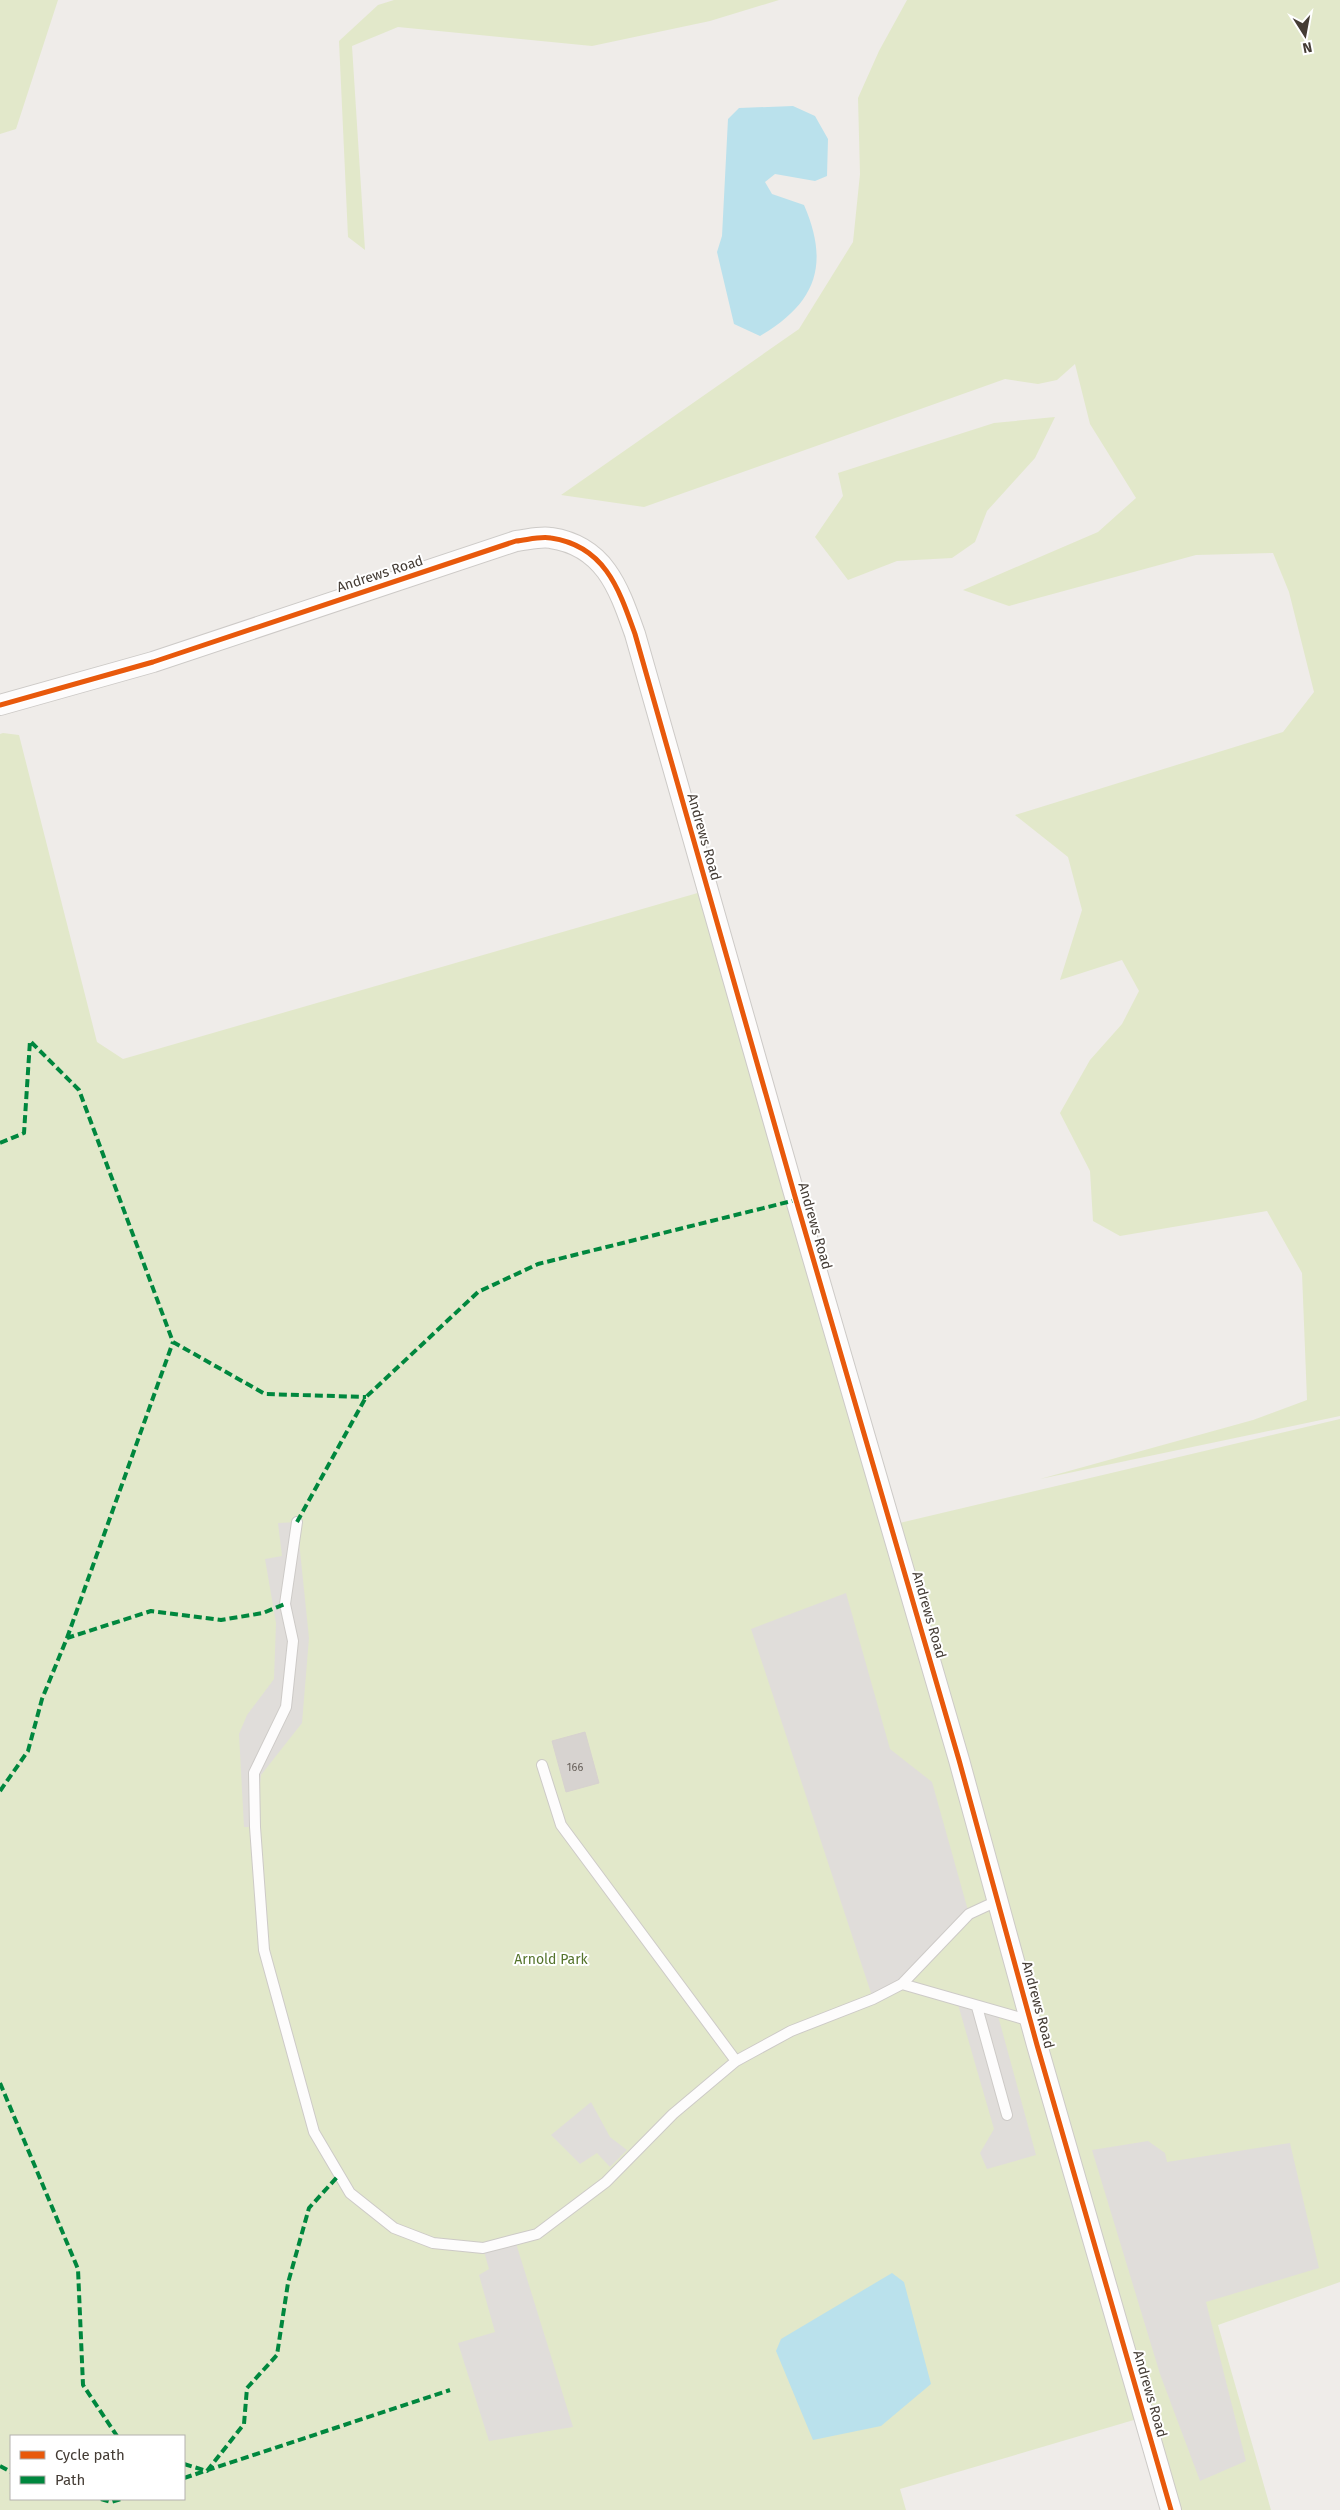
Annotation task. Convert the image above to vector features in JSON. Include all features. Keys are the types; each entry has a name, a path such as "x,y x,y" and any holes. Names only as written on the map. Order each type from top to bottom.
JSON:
{"street":[{"name":"Andrews Road","path":"0,705 153,662 516,541 549,537 575,544 601,562 620,593 635,634 791,1183 959,1760 997,1901 1171,2510"}],"lane":[{"path":"297,1522 285,1604 293,1641 286,1707 254,1773 255,1827 264,1950 314,2132 350,2193 394,2228 433,2243 483,2248 537,2234 606,2182 672,2114 736,2061 791,2031 873,1999 902,1984 970,1914 997,1901"},
{"path":"542,1765 561,1825 736,2061"},
{"path":"902,1984 1031,2021"},
{"path":"977,2007 1007,2115"}],"green space":[{"path":"0,0 58,0 16,129 0,134"},
{"path":"394,0 779,0 710,21 592,46 398,27 352,46 365,250 348,237 339,41 378,5"},
{"path":"907,0 1340,0 1340,1416 1040,1479 1253,1420 1307,1400 1302,1273 1267,1211 1120,1236 1093,1221 1090,1171 1060,1113 1090,1060 1122,1024 1139,991 1122,960 1060,980 1082,910 1068,857 1015,815 1283,732 1314,692 1289,592 1273,553 1196,555 1009,606 963,590 1098,532 1136,498 1090,424 1075,364 1057,380 1038,384 1005,379 644,507 561,495 799,329 853,242 860,174 858,98 879,51"},
{"path":"1055,417 1035,458 987,511 975,542 952,558 897,561 848,580 815,537 843,496 838,473 994,423"},
{"name":"Arnold Park","path":"3,733 19,735 97,1042 123,1059 708,890 891,1525 1340,1419 1340,2282 1218,2325 1271,2510 1171,2510 1144,2417 900,2489 906,2510 0,2510 0,734"}],"shaded area":[{"path":"297,1522 309,1638 302,1723 261,1775 255,1827 244,1827 239,1734 247,1715 274,1679 276,1623 265,1559 282,1556 278,1523"},
{"path":"846,1593 890,1749 932,1782 969,1914 902,1984 873,1999 751,1629"},
{"path":"957,2001 997,2012 1036,2155 987,2169 980,2153 994,2129"},
{"path":"591,2102 610,2137 627,2150 610,2167 597,2153 580,2164 551,2135"},
{"path":"1148,2141 1165,2153 1167,2162 1290,2143 1319,2268 1206,2302 1246,2461 1200,2481 1160,2374 1092,2150"},
{"path":"515,2240 573,2427 489,2441 458,2343 495,2332 479,2275 489,2269 483,2248"}],"water":[{"path":"793,106 815,116 828,139 827,176 815,181 775,174 765,182 772,194 804,205 816,246 816,264 813,281 805,296 794,310 760,336 734,324 717,252 722,236 728,119 739,108"},
{"path":"892,2273 904,2282 931,2384 881,2426 813,2440 776,2351 781,2339"}],"building":[{"path":"585,1732 599,1783 566,1792 552,1741"}],"marked path":[{"path":"0,1143 24,1133 30,1041 79,1090 173,1342 265,1394 366,1397"},
{"path":"297,1522 366,1397 478,1292 538,1264 796,1200"},
{"path":"67,1638 173,1342"},
{"path":"0,1791 28,1751 42,1699 67,1638 151,1611 221,1620 263,1613 285,1604"},
{"path":"0,2083 78,2269 83,2385 116,2435"},
{"path":"185,2464 207,2471 244,2424 247,2388 277,2355 288,2283 309,2208 339,2175"},
{"path":"185,2478 450,2390"},
{"path":"0,2466 10,2471"},
{"path":"104,2500 111,2502 118,2500"}],"cycle path":[{"path":"0,705 153,662 516,541 551,538 569,543 585,550 607,572 623,601 635,634 796,1200 959,1760 1037,2045 1171,2510"}]}
